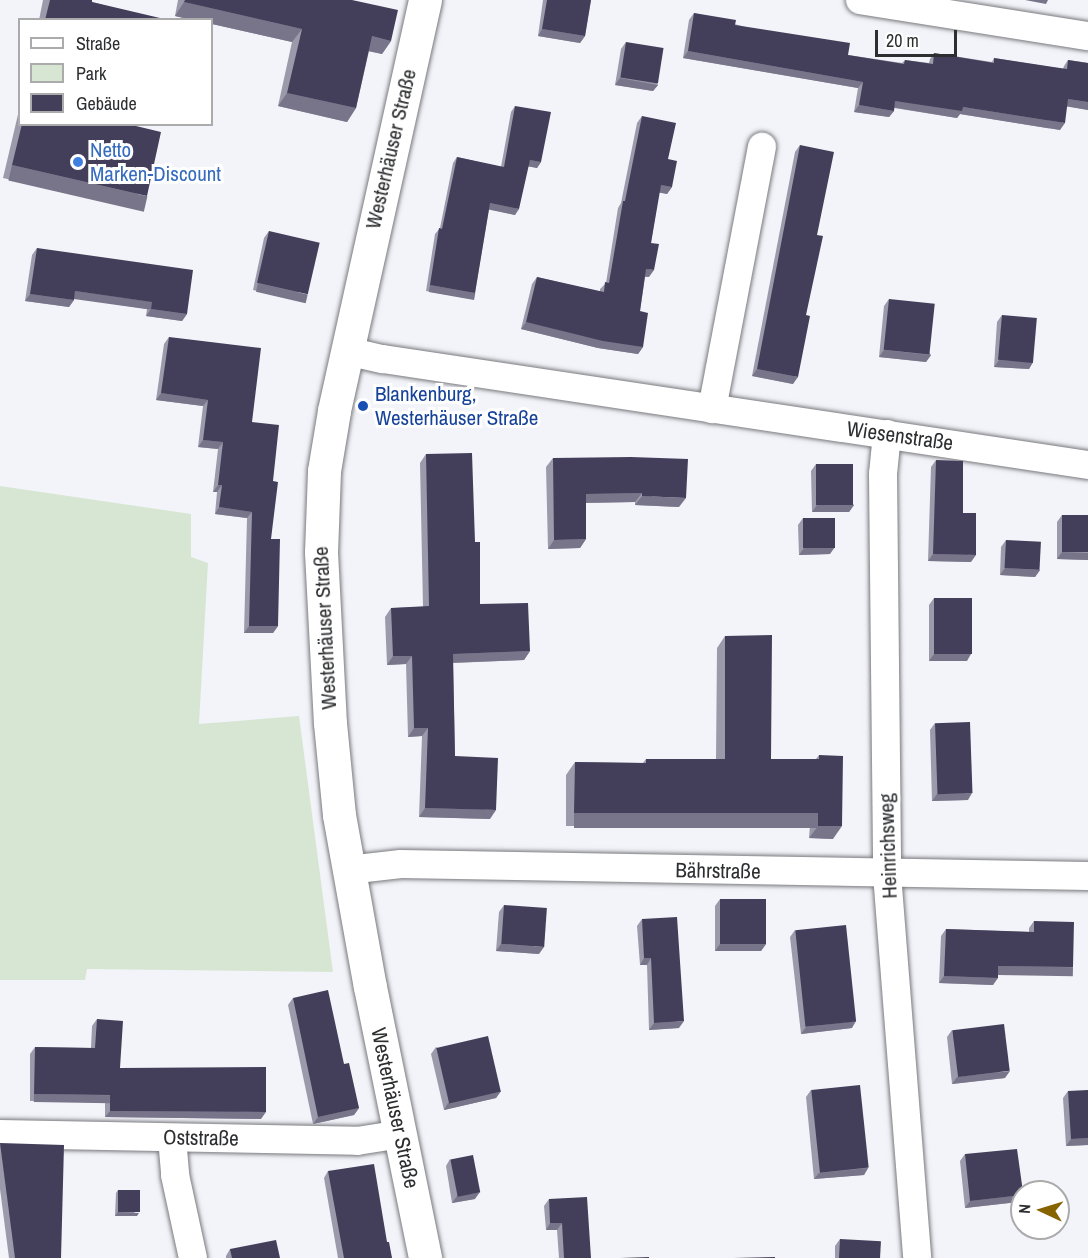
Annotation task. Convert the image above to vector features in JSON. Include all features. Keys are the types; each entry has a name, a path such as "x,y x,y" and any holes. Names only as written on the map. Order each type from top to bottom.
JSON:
{"main road":[{"name":"Westerhäuser Straße","path":"425,0 347,351 324,471 321,552 330,723 348,870 425,1258"}],"street":[{"path":"860,0 1088,36"},
{"path":"712,409 762,147"},
{"name":"Wiesenstraße","path":"347,351 383,359 1088,465"},
{"name":"Heinrichsweg","path":"887,434 883,474 887,874 916,1258"},
{"name":"Bährstraße","path":"348,870 401,864 1088,876"},
{"name":"Oststraße","path":"0,1134 357,1141 401,1134"},
{"path":"172,1138 175,1175 193,1258"}],"green space":[{"path":"0,486 191,514 191,557 208,563 199,724 299,716 333,972 87,969 85,980 0,980"}],"building":[{"path":"50,0 92,0 92,2 160,18 46,18"},
{"path":"185,0 352,0 398,10 391,41 372,36 356,108 287,93 302,29 184,2"},
{"path":"547,0 591,0 585,36 542,29"},
{"path":"694,13 736,20 735,25 850,43 848,55 904,64 905,60 933,64 934,53 994,63 994,58 1067,69 1068,60 1088,63 1088,102 1068,99 1065,123 963,107 962,111 895,101 894,111 859,105 863,82 688,51"},
{"path":"626,42 664,48 658,84 620,78"},
{"path":"515,106 551,112 541,162 530,160 519,209 490,203 475,293 430,285 439,228 442,229 457,157 504,167"},
{"path":"642,116 676,123 668,159 677,161 672,187 661,185 651,243 659,244 654,270 646,269 640,311 648,313 643,347 603,341 526,322 537,277 604,292 605,282 609,283 623,201 625,201"},
{"name":"Netto Marken-Discount","path":"22,126 136,126 161,132 147,196 12,165"},
{"path":"800,145 834,152 817,235 823,236 806,315 810,316 798,377 757,369"},
{"path":"269,231 320,243 308,294 257,283"},
{"path":"37,248 193,270 187,314 151,309 152,302 75,291 74,300 30,294"},
{"path":"889,299 935,304 929,355 884,350"},
{"path":"1002,315 1037,318 1033,363 998,360"},
{"path":"169,337 261,348 252,422 279,425 273,481 278,482 271,539 280,539 278,626 249,626 252,512 219,507 222,485 218,485 223,442 203,440 208,400 161,393"},
{"path":"472,453 475,542 480,542 480,604 528,603 530,651 453,654 455,756 498,758 496,810 425,808 428,728 414,728 412,656 393,656 391,608 429,606 426,454"},
{"path":"553,458 688,459 686,498 642,496 642,493 586,494 586,539 554,540"},
{"path":"936,460 963,461 963,513 976,513 976,555 933,554"},
{"path":"816,464 853,464 853,505 816,505"},
{"path":"1062,515 1088,515 1088,552 1062,552"},
{"path":"803,518 835,518 835,548 803,548"},
{"path":"1006,540 1041,542 1039,570 1005,568"},
{"path":"934,598 972,598 972,654 934,654"},
{"path":"772,635 771,759 819,759 819,755 843,756 842,826 818,826 818,813 574,813 575,762 646,763 646,759 725,759 725,636"},
{"path":"970,722 972,793 937,794 935,723"},
{"path":"720,899 766,899 766,944 720,944"},
{"path":"504,905 547,908 544,947 501,944"},
{"path":"677,917 684,1021 654,1023 651,958 644,958 642,919"},
{"path":"1034,921 1074,922 1073,967 998,966 998,978 944,976 946,929 1034,932"},
{"path":"846,925 856,1021 805,1027 795,930"},
{"path":"328,990 344,1064 349,1063 359,1108 318,1117 293,998"},
{"path":"97,1019 123,1021 120,1068 266,1067 266,1112 110,1111 110,1095 34,1094 35,1047 95,1048"},
{"path":"1004,1024 1010,1071 958,1077 952,1030"},
{"path":"488,1036 501,1092 449,1103 436,1048"},
{"path":"860,1085 869,1168 820,1173 811,1090"},
{"path":"1088,1090 1088,1138 1071,1139 1068,1091"},
{"path":"0,1143 64,1145 61,1258 15,1258"},
{"path":"1017,1149 1021,1180 1010,1180 1010,1196 970,1201 965,1154"},
{"path":"473,1155 480,1192 458,1197 450,1159"},
{"path":"374,1164 387,1242 389,1242 392,1258 344,1258 328,1171"},
{"path":"118,1190 140,1190 140,1212 118,1212"},
{"path":"587,1197 591,1258 564,1258 562,1223 550,1223 549,1199"},
{"path":"840,1239 881,1241 880,1258 839,1258"},
{"path":"276,1240 280,1258 232,1258 230,1249"}],"place":[{"name":"Netto Marken-Discount","path":"78,162"},
{"name":"Blankenburg, Westerhäuser Straße","path":"363,406"}]}
